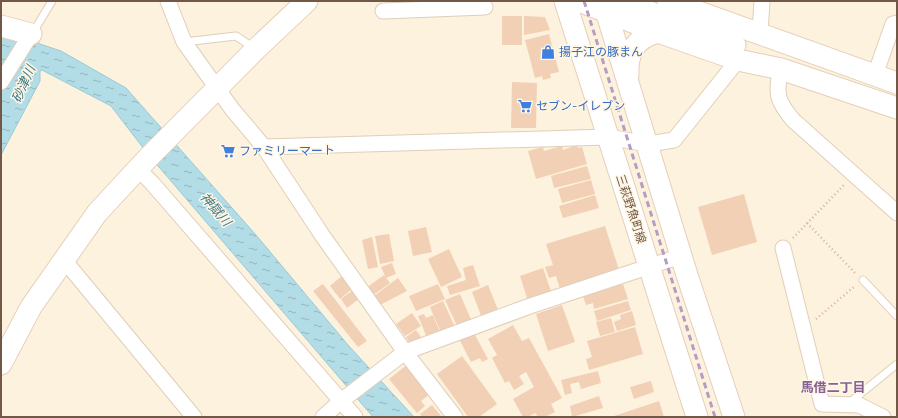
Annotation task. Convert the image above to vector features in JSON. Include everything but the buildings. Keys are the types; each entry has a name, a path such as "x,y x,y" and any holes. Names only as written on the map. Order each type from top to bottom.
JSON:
{"street":[{"path":"168,1 184,42 217,89 264,147 322,235 405,352 455,417"},
{"name":"三萩野魚町線","path":"565,1 697,417"},
{"path":"580,1 607,3 726,40 781,69"},
{"path":"760,33 762,1"},
{"path":"1,364 31,307 97,213 142,164 256,49 307,2"},
{"path":"673,2 897,83"},
{"path":"607,3 658,32 738,60 781,69 897,108"},
{"path":"607,3 628,81 681,256 734,417"},
{"path":"383,11 469,4 485,7"},
{"path":"875,75 893,24 897,23"},
{"path":"1,26 31,34 1,82"},
{"path":"628,81 631,51 640,40 658,32"},
{"path":"264,147 608,137 648,144 674,140 738,60"},
{"path":"781,69 777,93 784,110 897,213"},
{"path":"142,164 152,183 355,417"},
{"path":"783,248 822,404 859,405 884,417"},
{"path":"323,417 341,401 405,352 530,306 681,256"},
{"path":"64,260 194,417"}],"lane":[{"path":"31,34 52,1"},
{"path":"184,42 236,36 256,49"},
{"path":"863,280 897,316"},
{"path":"847,404 897,364"}],"path":[{"path":"783,248 854,175"},
{"path":"804,330 863,280 807,223"}],"water":[{"path":"1,31 61,51 126,88 256,235 348,345 414,417 373,417 147,153 111,106 42,70 40,71 40,81 1,155"}],"railway":[{"path":"584,1 715,417"}],"place":[{"name":"揚子江の豚まん","path":"548,52"},
{"name":"セブン-イレブン","path":"525,106"},
{"name":"ファミリーマート","path":"228,151"}],"district":[{"name":"馬借二丁目","path":"833,387"}],"water label":[{"name":"砂津川","path":"23,84"},
{"name":"神獄川","path":"216,209"}]}
